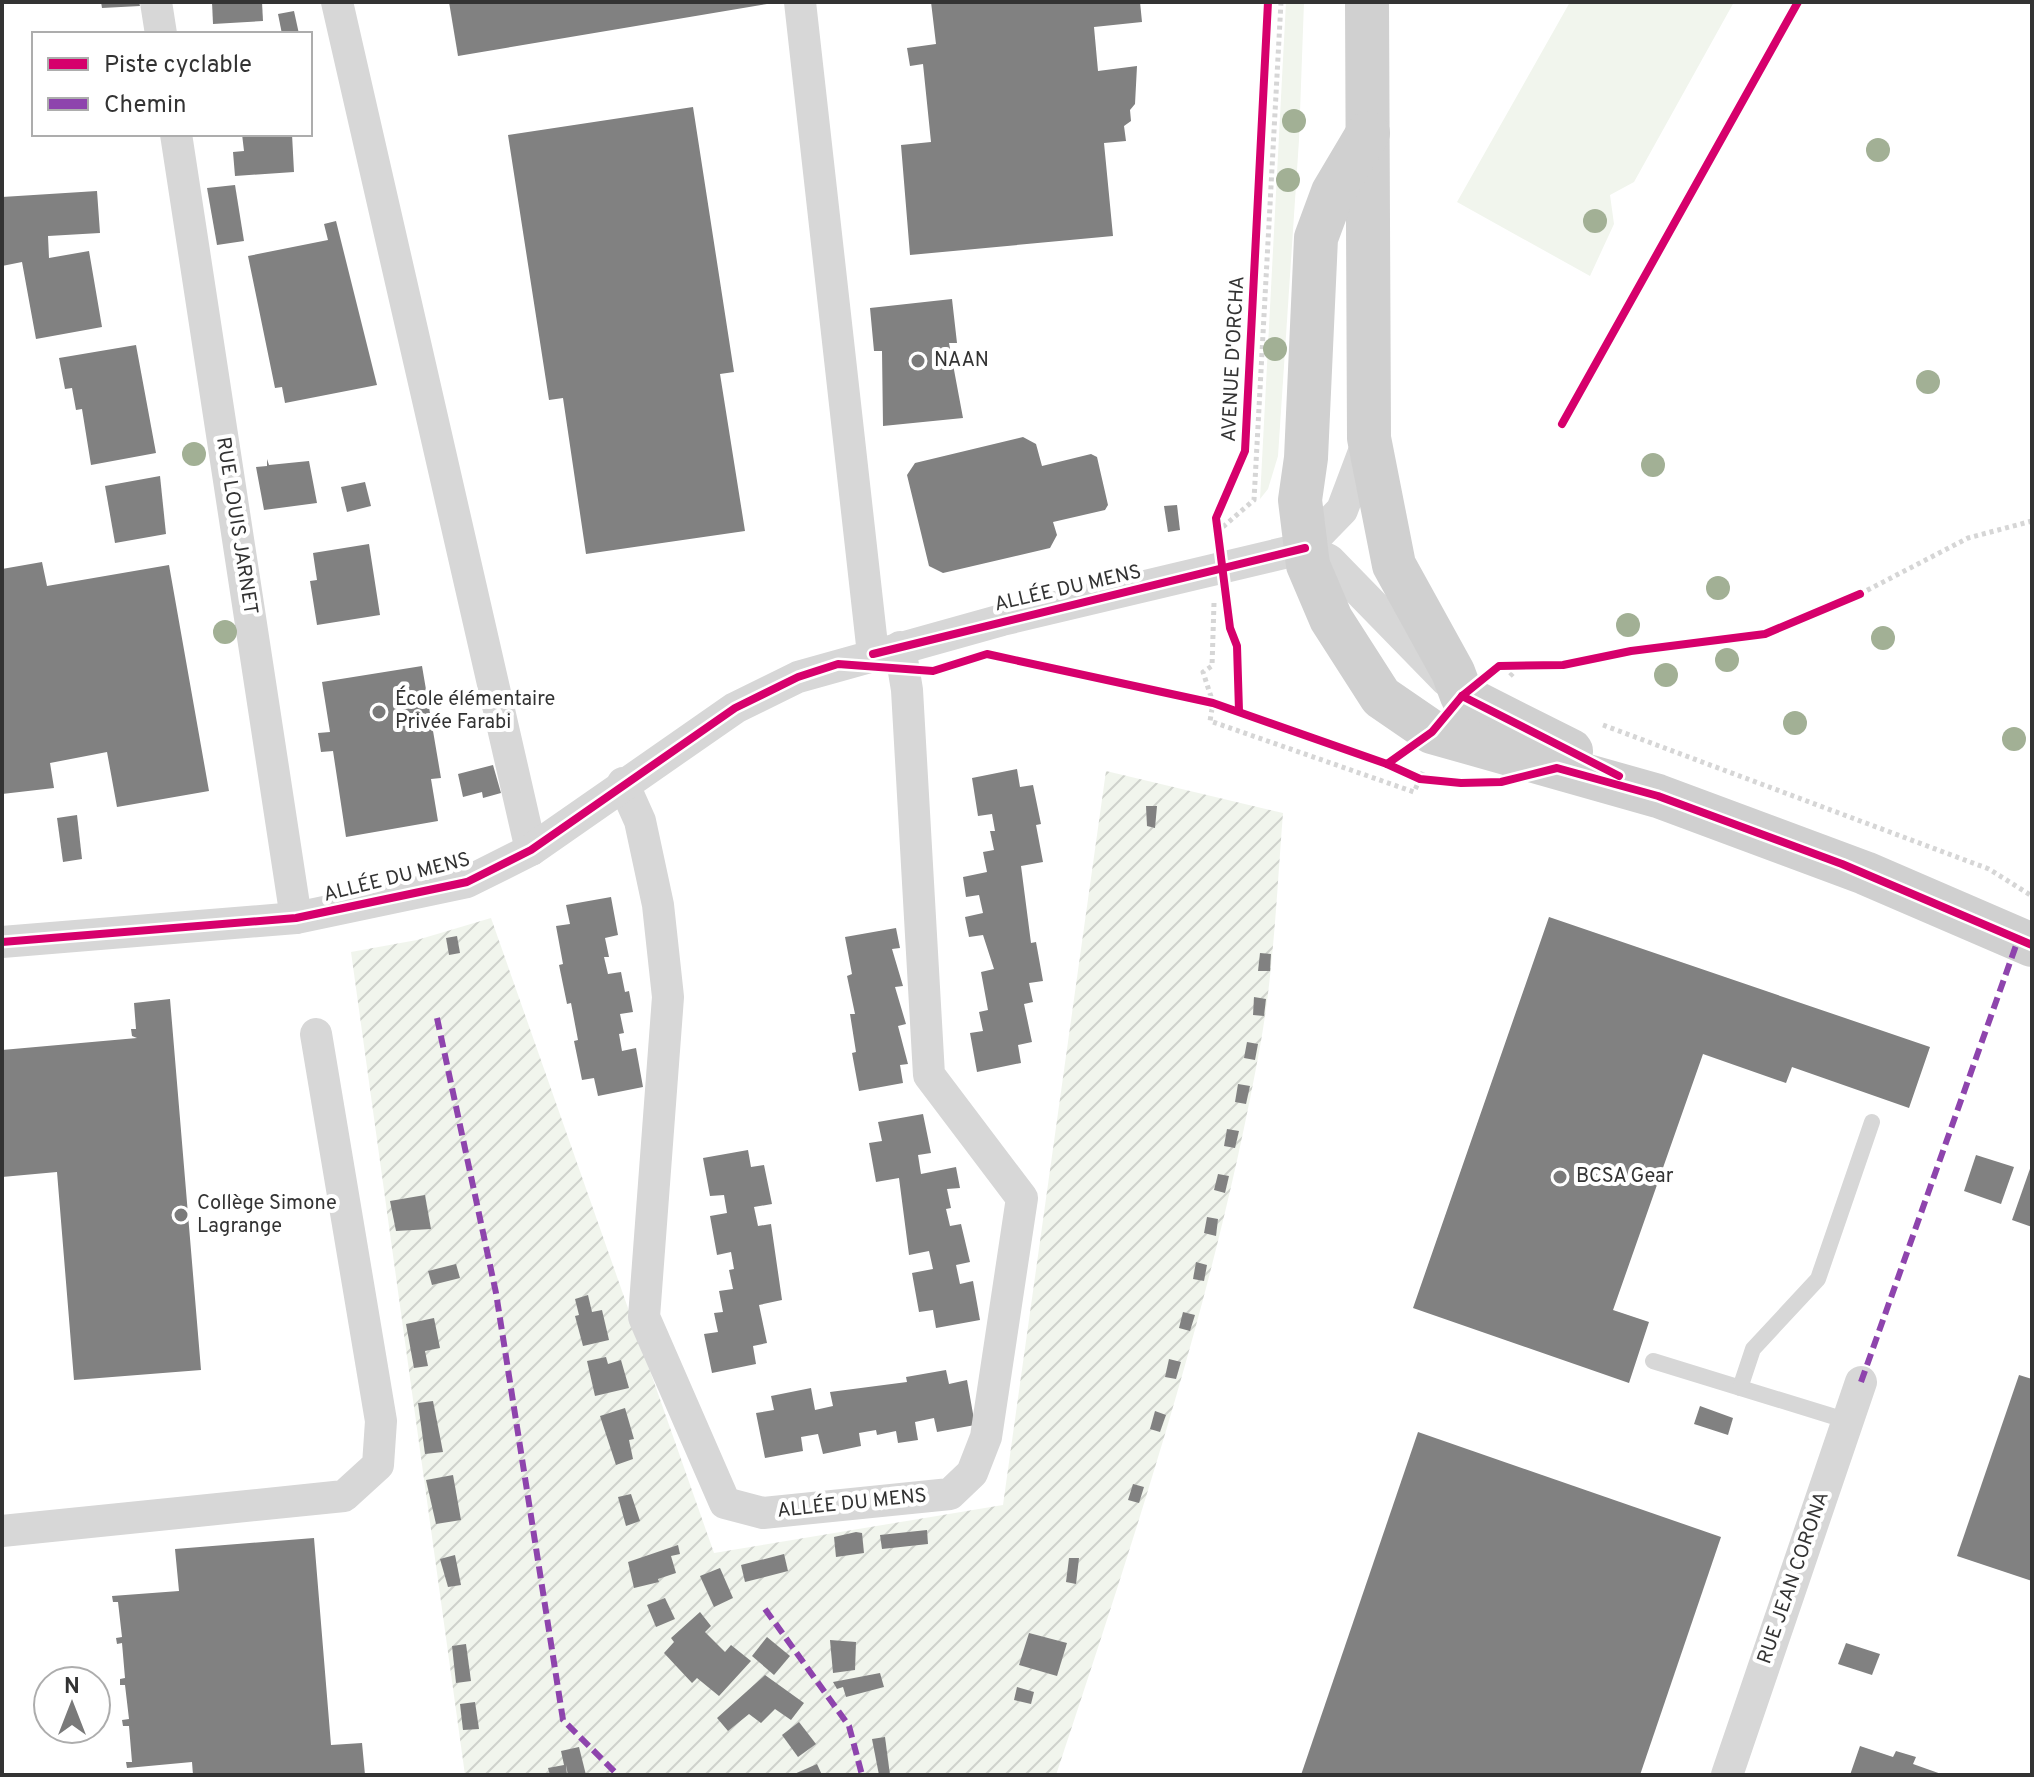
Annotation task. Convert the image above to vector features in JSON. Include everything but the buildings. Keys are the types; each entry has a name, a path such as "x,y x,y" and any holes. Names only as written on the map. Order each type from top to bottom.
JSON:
{"main road":[{"path":"1367,2 1369,438 1394,565 1453,672 1462,696 1658,796"},
{"path":"1368,133 1333,192 1316,238 1306,458 1300,500 1308,565 1331,619 1381,697 1432,732 1658,796 1865,873 2032,945"}],"street":[{"path":"156,2 161,32"},
{"path":"337,2 531,850"},
{"path":"800,2 887,651"},
{"name":"RUE LOUIS JARNET","path":"176,136 296,918"},
{"path":"1369,438 1342,510 1305,548 1329,560 1462,696"},
{"name":"ALLÉE DU MENS","path":"2,942 296,918 467,882 531,850 623,783 735,708 798,677 887,651 1305,548"},
{"name":"ALLÉE DU MENS","path":"623,783 640,821 658,905 668,997 644,1317 725,1503 763,1513 950,1494 972,1473 986,1437 1022,1198 929,1075 907,690 887,651"},
{"path":"2,1531 344,1496 378,1465 381,1421 316,1034"},
{"name":"RUE JEAN CORONA","path":"1727,1775 1861,1382"}],"lane":[{"path":"1740,1388 1753,1349 1818,1279 1872,1122"},
{"path":"1653,1361 1848,1421"}],"path":[{"path":"1216,518 1222,569"},
{"path":"1860,594 1968,538 2032,521"},
{"path":"1198,700 1226,707"},
{"path":"1591,720 1989,869 2032,896"},
{"path":"1409,774 1434,780"}],"shaded area":[{"path":"1286,2 1304,2 1299,140 1278,456 1268,489 1260,499"},
{"path":"1570,2 1734,2 1634,182 1610,195 1614,224 1590,276 1457,202"},
{"path":"1106,771 1283,813 1265,1013 1243,1135 1172,1412 1056,1775 465,1775 351,952 417,940 491,918 714,1553 1003,1505"}],"marked path":[{"path":"1861,1382 2019,937"},
{"path":"437,1018 496,1293 563,1720 618,1775"},
{"path":"765,1609 849,1726 862,1775"}],"cycle path":[{"name":"AVENUE D'ORCHA","path":"1239,711 1237,646 1230,628 1216,518 1245,451 1268,2"},
{"path":"1562,424 1798,2"},
{"path":"873,654 1305,548"},
{"path":"2,942 296,918 467,882 531,850 735,708 798,677 838,664 933,671 987,654 1213,703 1387,764 1432,732 1462,696 1499,666 1563,665 1631,651 1765,634 1860,594"},
{"path":"1462,696 1619,776"},
{"path":"1387,764 1420,779 1461,783 1501,782 1557,768 1658,796 1842,864 2032,945"}],"place":[{"name":"NAAN","path":"918,361"},
{"name":"École élémentaire Privée Farabi","path":"379,712"},
{"name":"BCSA Gear","path":"1560,1177"},
{"name":"Collège Simone Lagrange","path":"181,1215"}]}
